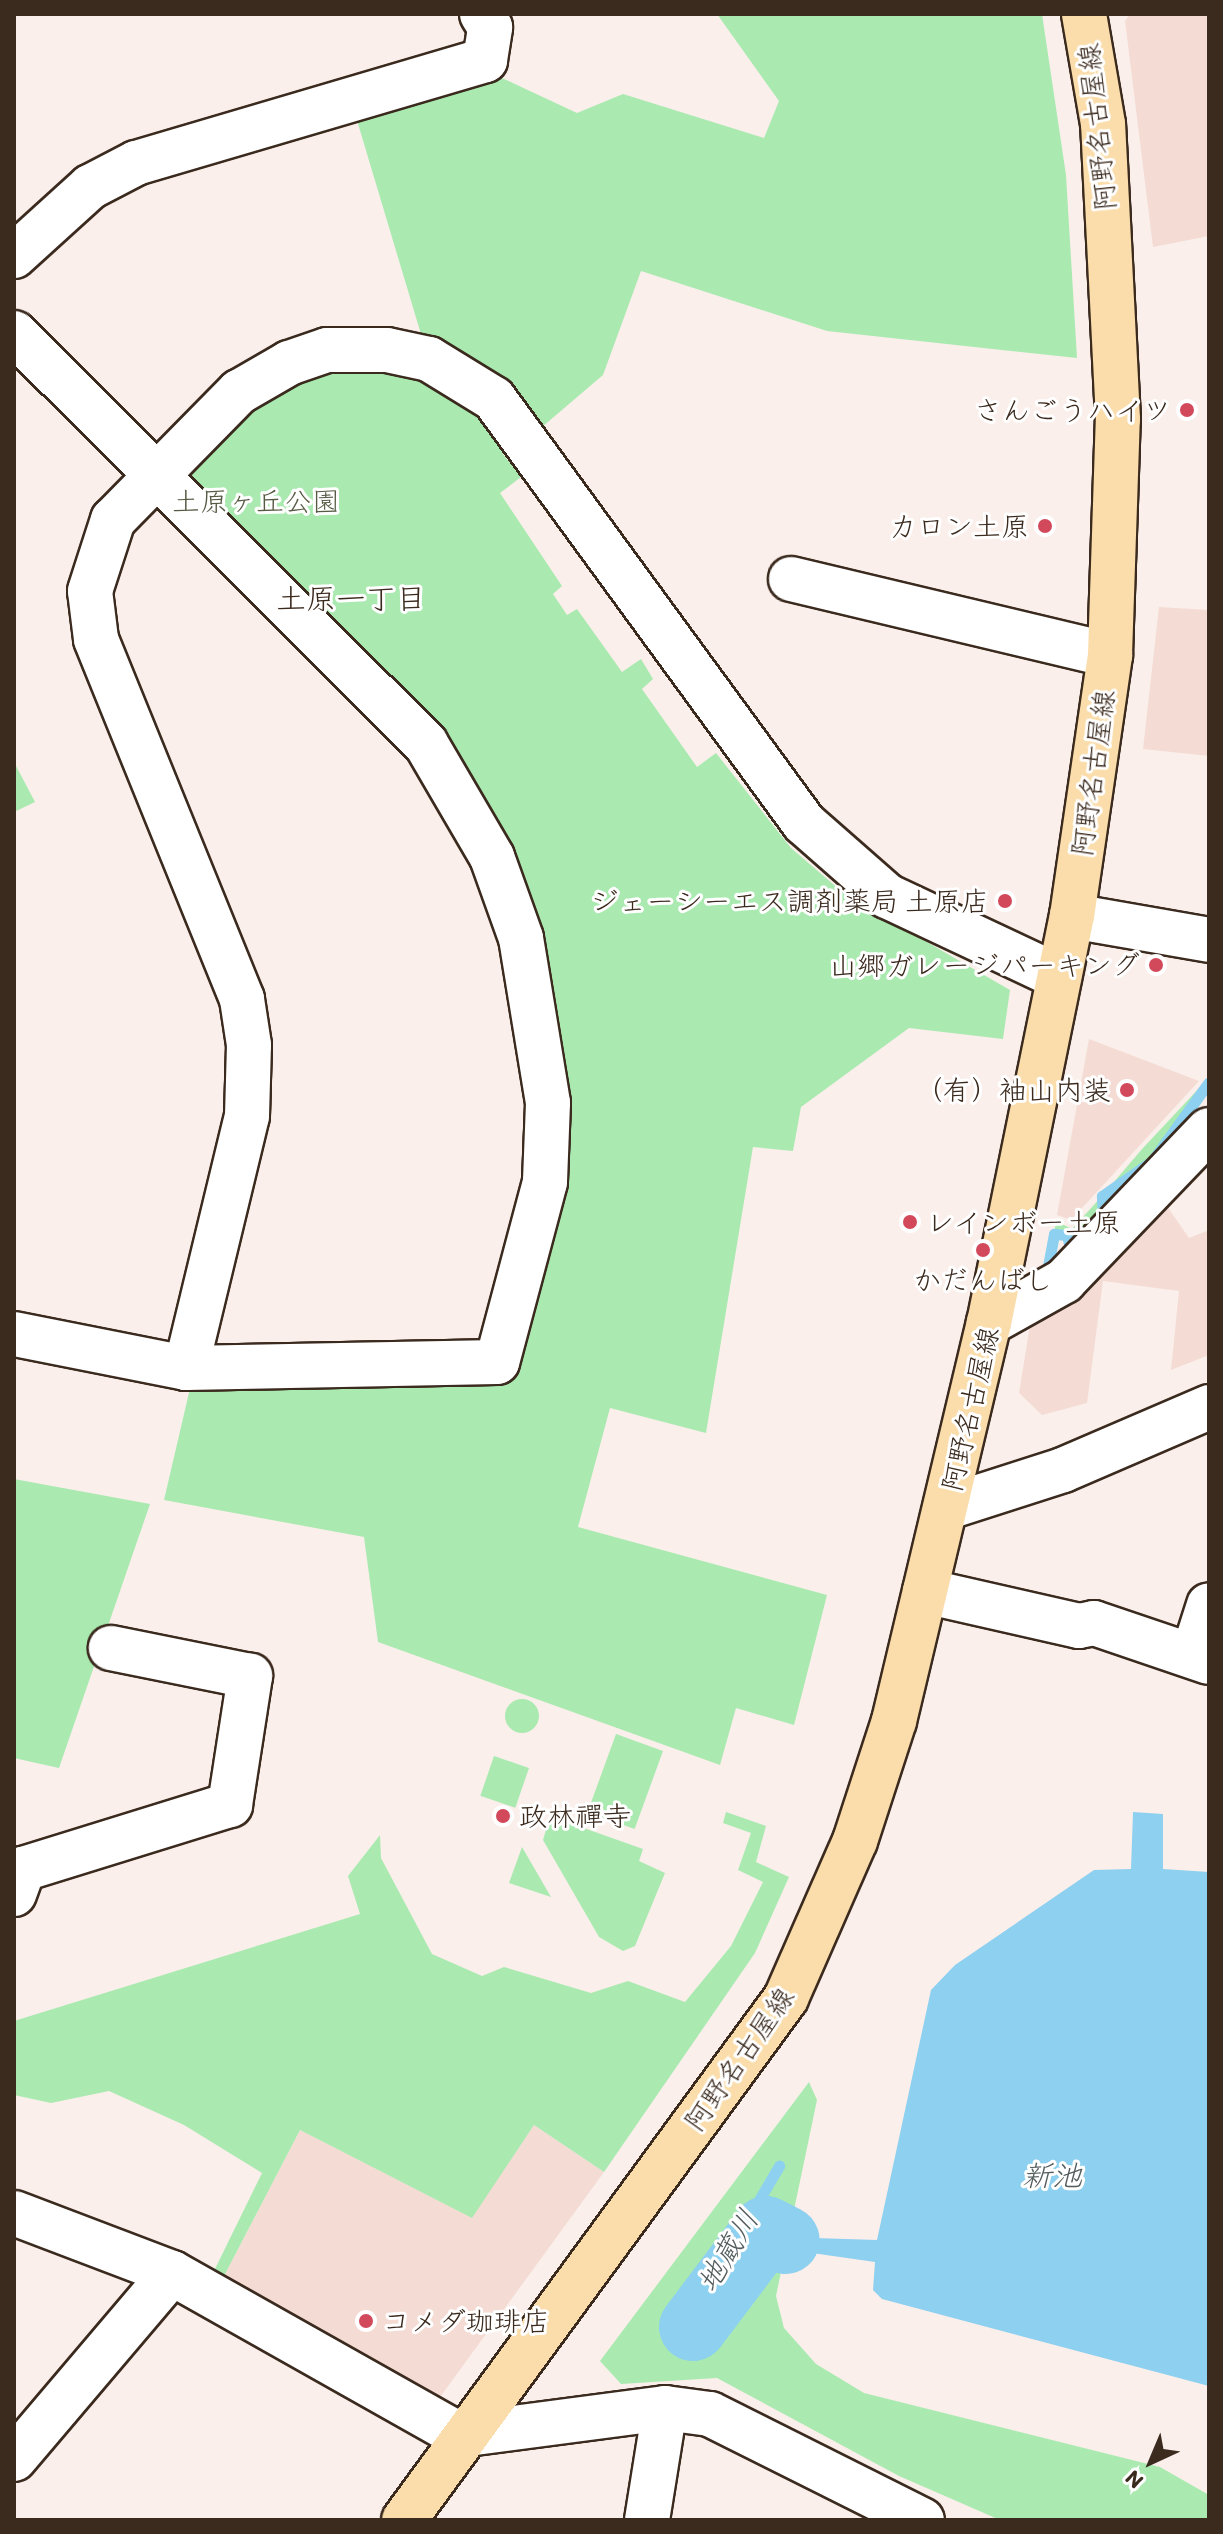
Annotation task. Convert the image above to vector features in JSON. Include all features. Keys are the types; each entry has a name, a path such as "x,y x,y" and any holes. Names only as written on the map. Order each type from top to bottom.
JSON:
{"main road":[{"name":"阿野名古屋線","path":"404,2520 460,2435 786,1998 855,1841 948,1507 1072,916 1110,655 1118,419 1103,124 1084,14"}],"street":[{"path":"14,256 90,187 136,163 485,60 490,27 482,14"},
{"path":"14,333 388,699 457,790 521,938 548,1103 545,1182 497,1362 186,1368 14,1334"},
{"path":"186,1368 247,1116 249,1045 242,999 96,639 90,591 100,544 158,471 256,378 327,350 429,359 470,381 517,423 804,823 887,896 1059,977"},
{"path":"791,579 1110,655"},
{"path":"1072,916 1209,940"},
{"path":"989,1323 1064,1281 1209,1130"},
{"path":"948,1507 1201,1421"},
{"path":"925,1591 1079,1626 1094,1623 1202,1657 1209,1605"},
{"path":"14,1894 23,1869 230,1805 250,1676 111,1648"},
{"path":"14,2213 172,2273 460,2435 665,2408 710,2414 922,2520"},
{"path":"14,2459 172,2273"},
{"path":"647,2520 665,2408"}],"shaded area":[{"path":"1130,14 1209,14 1209,236 1153,247 1125,21"},
{"path":"1159,607 1209,610 1209,756 1143,749"},
{"path":"1089,1039 1199,1081 1071,1220 1057,1215"},
{"path":"1155,1189 1189,1238 1209,1230 1209,1355 1171,1370 1179,1291 1103,1281 1087,1403 1042,1415 1019,1393 1032,1313"},
{"path":"534,2125 604,2172 438,2400 222,2280 300,2130 471,2217"}],"green space":[{"path":"717,14 1042,14 1066,175 1077,358 827,331 641,271 603,375 542,427 515,395 423,341 356,117 502,78 577,113 623,94 764,138 779,101"},
{"name":"土原ヶ丘公園","path":"324,366 438,375 509,444 502,453 521,477 500,493 562,586 553,594 567,615 577,609 622,672 641,659 653,679 642,689 697,767 716,753 791,848 847,896 1010,990 1003,1039 909,1028 801,1107 793,1151 753,1147 706,1433 610,1408 578,1527 827,1595 794,1725 736,1708 720,1765 378,1642 364,1537 164,1500 191,1384 508,1379 548,1234 508,854 191,483 193,455 242,409"},
{"path":"14,762 35,802 14,812"},
{"path":"1202,1085 1152,1161 1113,1183 1143,1148"},
{"path":"1102,1196 1107,1210 1072,1244 1067,1235 1054,1234 1056,1221 1072,1229"},
{"path":"14,1479 150,1504 59,1768 14,1758"},
{"path":"522,1699 534,1704 539,1716 534,1728 522,1733 510,1728 505,1716 510,1704"},
{"path":"616,1734 663,1751 635,1829 588,1812"},
{"path":"494,1756 529,1768 515,1808 480,1796"},
{"path":"726,1812 766,1826 756,1862 789,1877 755,1953 604,2172 534,2125 472,2218 300,2130 222,2280 212,2275 262,2173 184,2125 109,2091 51,2103 14,2095 14,2021 360,1914 348,1876 380,1835 381,1858 432,1954 482,1976 504,1967 591,1993 628,1981 685,2002 731,1946 763,1882 738,1870 751,1833 723,1823"},
{"path":"550,1816 643,1849 639,1861 665,1873 635,1946 623,1951 599,1937 543,1840"},
{"path":"522,1847 551,1897 509,1883"},
{"path":"809,2082 817,2100 776,2296 784,2328 816,2364 864,2393 1160,2467 1209,2495 1209,2520 1000,2520 899,2476 717,2378 621,2384 600,2361"}],"water":[{"name":"新池","path":"1133,1812 1163,1814 1163,1869 1209,1872 1209,2386 882,2299 873,2290 875,2262 812,2253 814,2238 877,2240 931,1990 955,1965 1094,1870 1131,1869"}],"waterway":[{"name":"地蔵川","path":"1103,1218 1102,1196 1152,1161 1209,1082"},
{"path":"1046,1277 1054,1234 1067,1235 1069,1244 1083,1238"},
{"name":"地蔵川","path":"733,2244 779,2166"},
{"path":"693,2327 766,2230 786,2240"}],"place":[{"name":"さんごうハイツ","path":"1187,410"},
{"name":"カロン土原","path":"1045,526"},
{"name":"ジェーシーエス調剤薬局 土原店","path":"1005,901"},
{"name":"山郷ガレージパーキング","path":"1156,965"},
{"name":"（有）袖山内装","path":"1127,1090"},
{"name":"レインボー土原","path":"910,1222"},
{"name":"かだんばし","path":"983,1250"},
{"name":"政林禪寺","path":"503,1816"},
{"name":"コメダ珈琲店","path":"366,2321"}],"district":[{"name":"土原一丁目","path":"351,599"}]}
